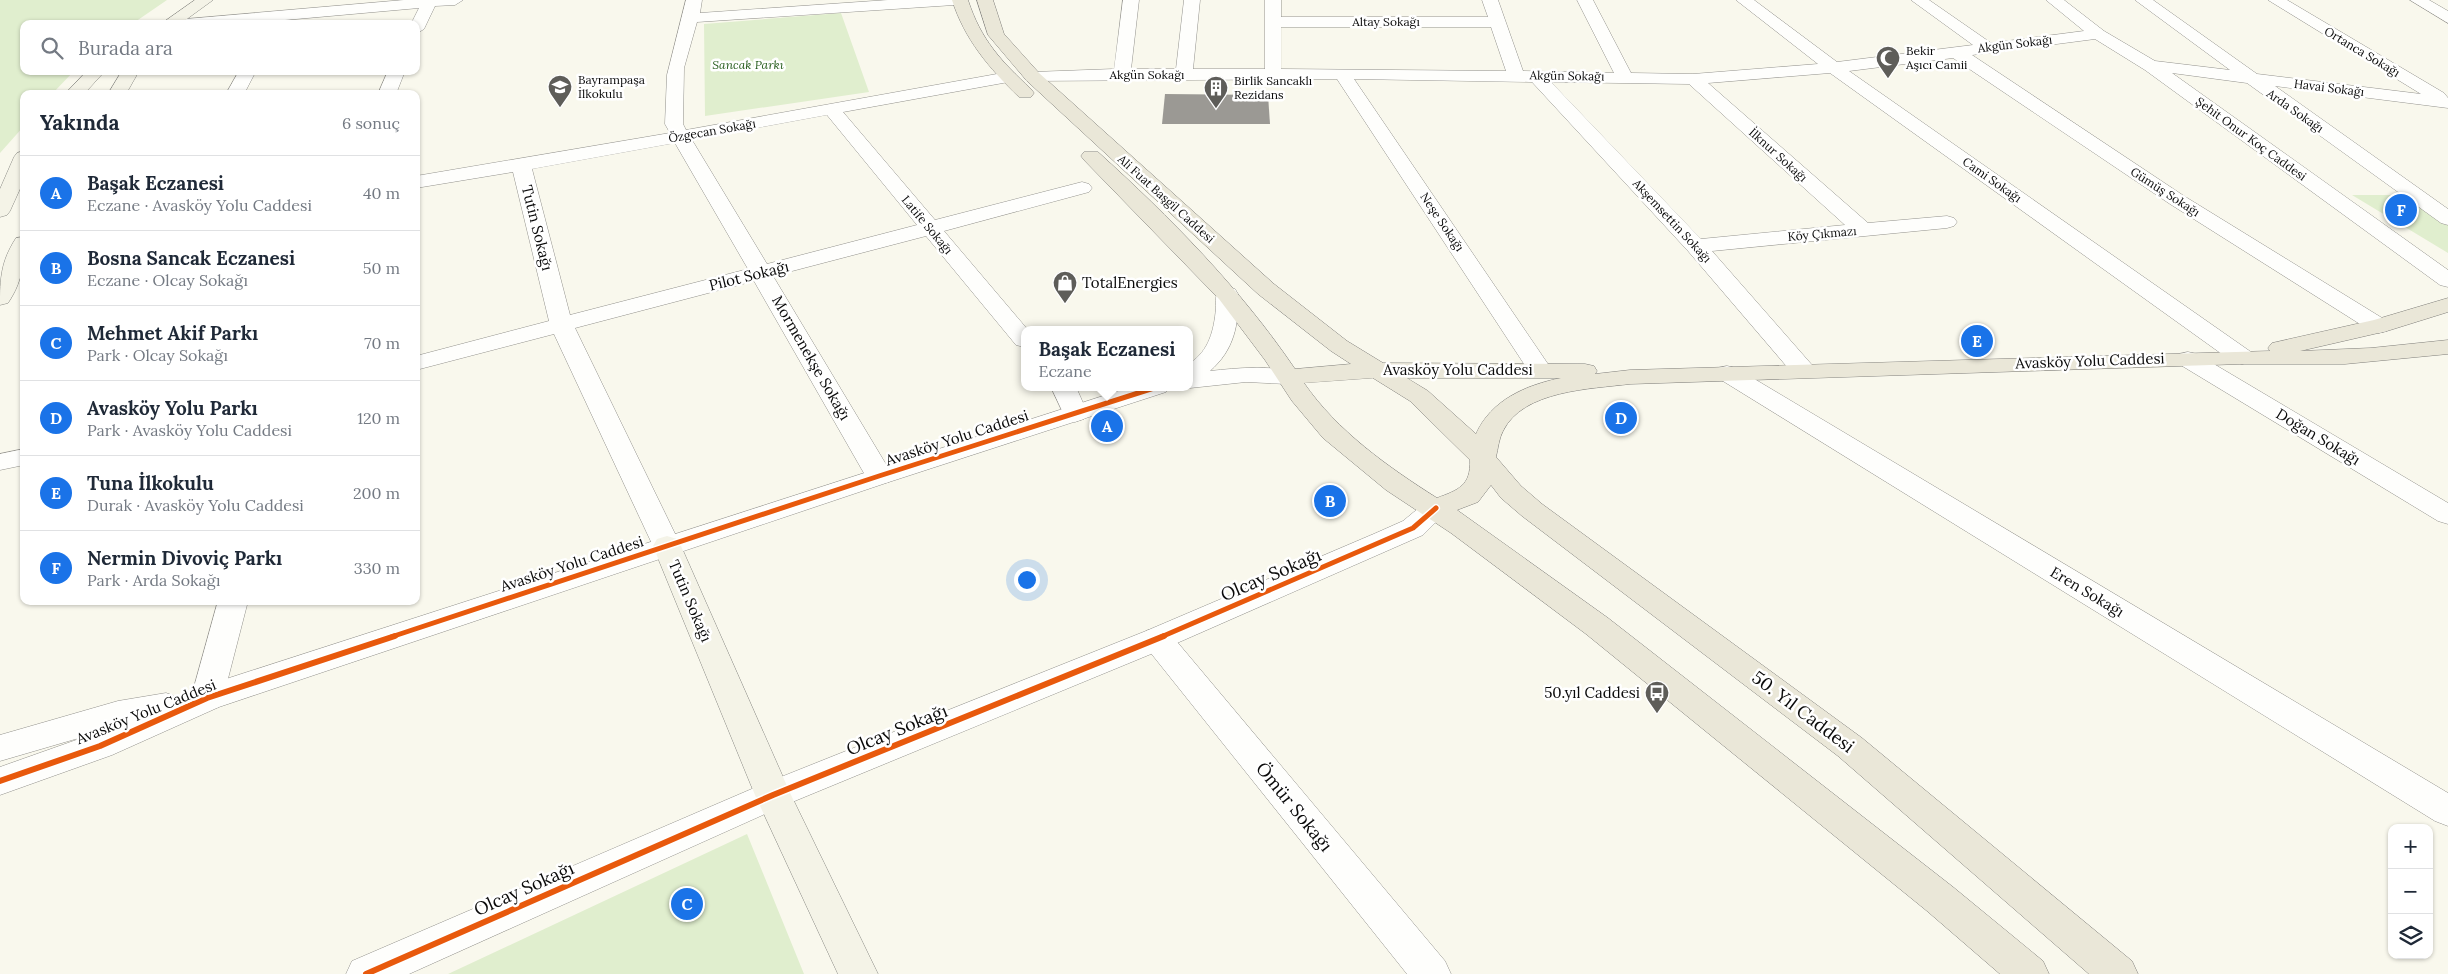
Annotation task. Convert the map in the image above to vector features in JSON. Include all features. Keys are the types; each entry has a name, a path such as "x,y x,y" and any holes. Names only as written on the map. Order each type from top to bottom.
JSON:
{"main road":[{"path":"163,20 181,0"},
{"path":"164,20 205,0"},
{"name":"Ali Fuat Başgil Caddesi","path":"960,0 964,14 985,54 1116,179 1226,294 1332,432 1396,484 1436,508"},
{"name":"Ali Fuat Başgil Caddesi","path":"985,0 996,35 1033,77 1266,289 1339,346 1419,396 1483,457"},
{"path":"78,90 93,75"},
{"path":"119,90 129,75"},
{"path":"0,211 20,166"},
{"path":"0,298 20,252"},
{"name":"Avasköy Yolu Caddesi","path":"2242,357 2379,326 2448,305"},
{"name":"Avasköy Yolu Caddesi","path":"1436,508 1468,496 1484,473 1483,457 1489,432 1501,414 1525,397 1559,386 1630,377 1803,370 2242,357 2300,360 2352,358 2448,347"},
{"name":"Avasköy Yolu Caddesi","path":"1288,377 1378,370 1727,373"},
{"name":"50. Yıl Caddesi","path":"1483,457 1511,492 1532,510 1850,747 2118,974"},
{"path":"1436,508 1597,626 1940,899 2029,974"},
{"name":"Tutin Sokağı","path":"667,546 773,795 858,974"}],"street":[{"path":"279,20 292,0"},
{"path":"279,20 429,1 455,0"},
{"name":"Mormenekşe Sokağı","path":"694,0 693,18 675,69 674,124 879,476"},
{"path":"693,18 954,0"},
{"path":"1122,74 1131,0"},
{"path":"1184,75 1192,0"},
{"path":"1273,0 1273,75"},
{"name":"Akşemsettin Sokağı","path":"1490,0 1498,22 1526,76 1696,246 1803,370"},
{"path":"1585,0 1625,77"},
{"name":"Cami Sokağı","path":"1744,0 1834,68 2242,357"},
{"path":"1918,0 1988,48"},
{"name":"Şehit Onur Koç Caddesi","path":"2054,0 2098,34 2151,66 2448,280"},
{"name":"Arda Sokağı","path":"2144,0 2249,78 2448,219"},
{"name":"Ortanca Sokağı","path":"2276,0 2448,103"},
{"path":"2418,0 2448,18"},
{"path":"420,20 429,1"},
{"name":"Altay Sokağı","path":"1274,22 1498,22"},
{"name":"Akgün Sokağı","path":"1033,77 1122,74 1342,74 1693,79 1770,75 1834,68 2098,34"},
{"name":"Gümüş Sokağı","path":"1956,52 2177,200 2379,326"},
{"name":"Havai Sokağı","path":"2151,66 2448,103"},
{"name":"Neşe Sokağı","path":"1342,74 1540,370"},
{"path":"237,90 246,75"},
{"path":"389,90 395,75"},
{"name":"Özgecan Sokağı","path":"420,181 521,165 1008,77"},
{"name":"İlknur Sokağı","path":"1693,79 1864,231"},
{"name":"Latife Sokağı","path":"831,109 1021,336"},
{"name":"Tutin Sokağı","path":"521,165 561,324 667,546"},
{"name":"Pilot Sokağı","path":"420,361 1082,188"},
{"name":"Köy Çıkmazı","path":"1696,246 1948,222"},
{"path":"1193,371 1206,362 1218,349 1227,319 1226,294"},
{"name":"Doğan Sokağı","path":"2188,359 2448,515"},
{"name":"Eren Sokağı","path":"1727,373 2448,811"},
{"name":"Avasköy Yolu Caddesi","path":"1193,381 1246,375 1288,377"},
{"path":"1065,391 1075,414"},
{"name":"Avasköy Yolu Caddesi","path":"0,781 100,746 207,698 879,476 1145,391"},
{"path":"0,462 20,458"},
{"name":"Olcay Sokağı","path":"366,974 773,795 1157,639 1414,528 1436,508"},
{"path":"207,698 232,605"},
{"name":"Ömür Sokağı","path":"1157,639 1431,974"},
{"name":"Avasköy Yolu Caddesi","path":"0,748 118,714 207,698"}],"green space":[{"path":"0,0 167,0 138,20 20,20 20,75 70,75 56,90 20,90 20,130 0,153"},
{"name":"Sancak Parkı","path":"841,13 869,92 705,116 704,24"},
{"path":"2352,195 2404,195 2448,224 2448,253"},
{"path":"747,834 804,974 448,974"}],"building":[{"name":"Birlik Sancaklı Rezidans","path":"1165,94 1268,95 1270,124 1162,124"}],"cycle path":[{"path":"0,781 100,746 207,698 879,476 1145,391"},
{"path":"366,974 773,795 1157,639 1386,540 1413,528 1436,508"}],"place":[{"name":"Bekir Aşıcı Camii","path":"1888,79"},
{"name":"Bayrampaşa İlkokulu","path":"560,108"},
{"name":"Birlik Sancaklı Rezidans","path":"1216,109"},
{"name":"Nermin Divoviç Parkı","path":"2401,210"},
{"name":"TotalEnergies","path":"1065,304"},
{"name":"Tuna İlkokulu","path":"1977,341"},
{"name":"Avasköy Yolu Parkı","path":"1621,418"},
{"name":"Başak Eczanesi","path":"1107,426"},
{"name":"Bosna Sancak Eczanesi","path":"1330,501"},
{"name":"50.yıl Caddesi","path":"1657,714"},
{"name":"Mehmet Akif Parkı","path":"687,904"}]}
